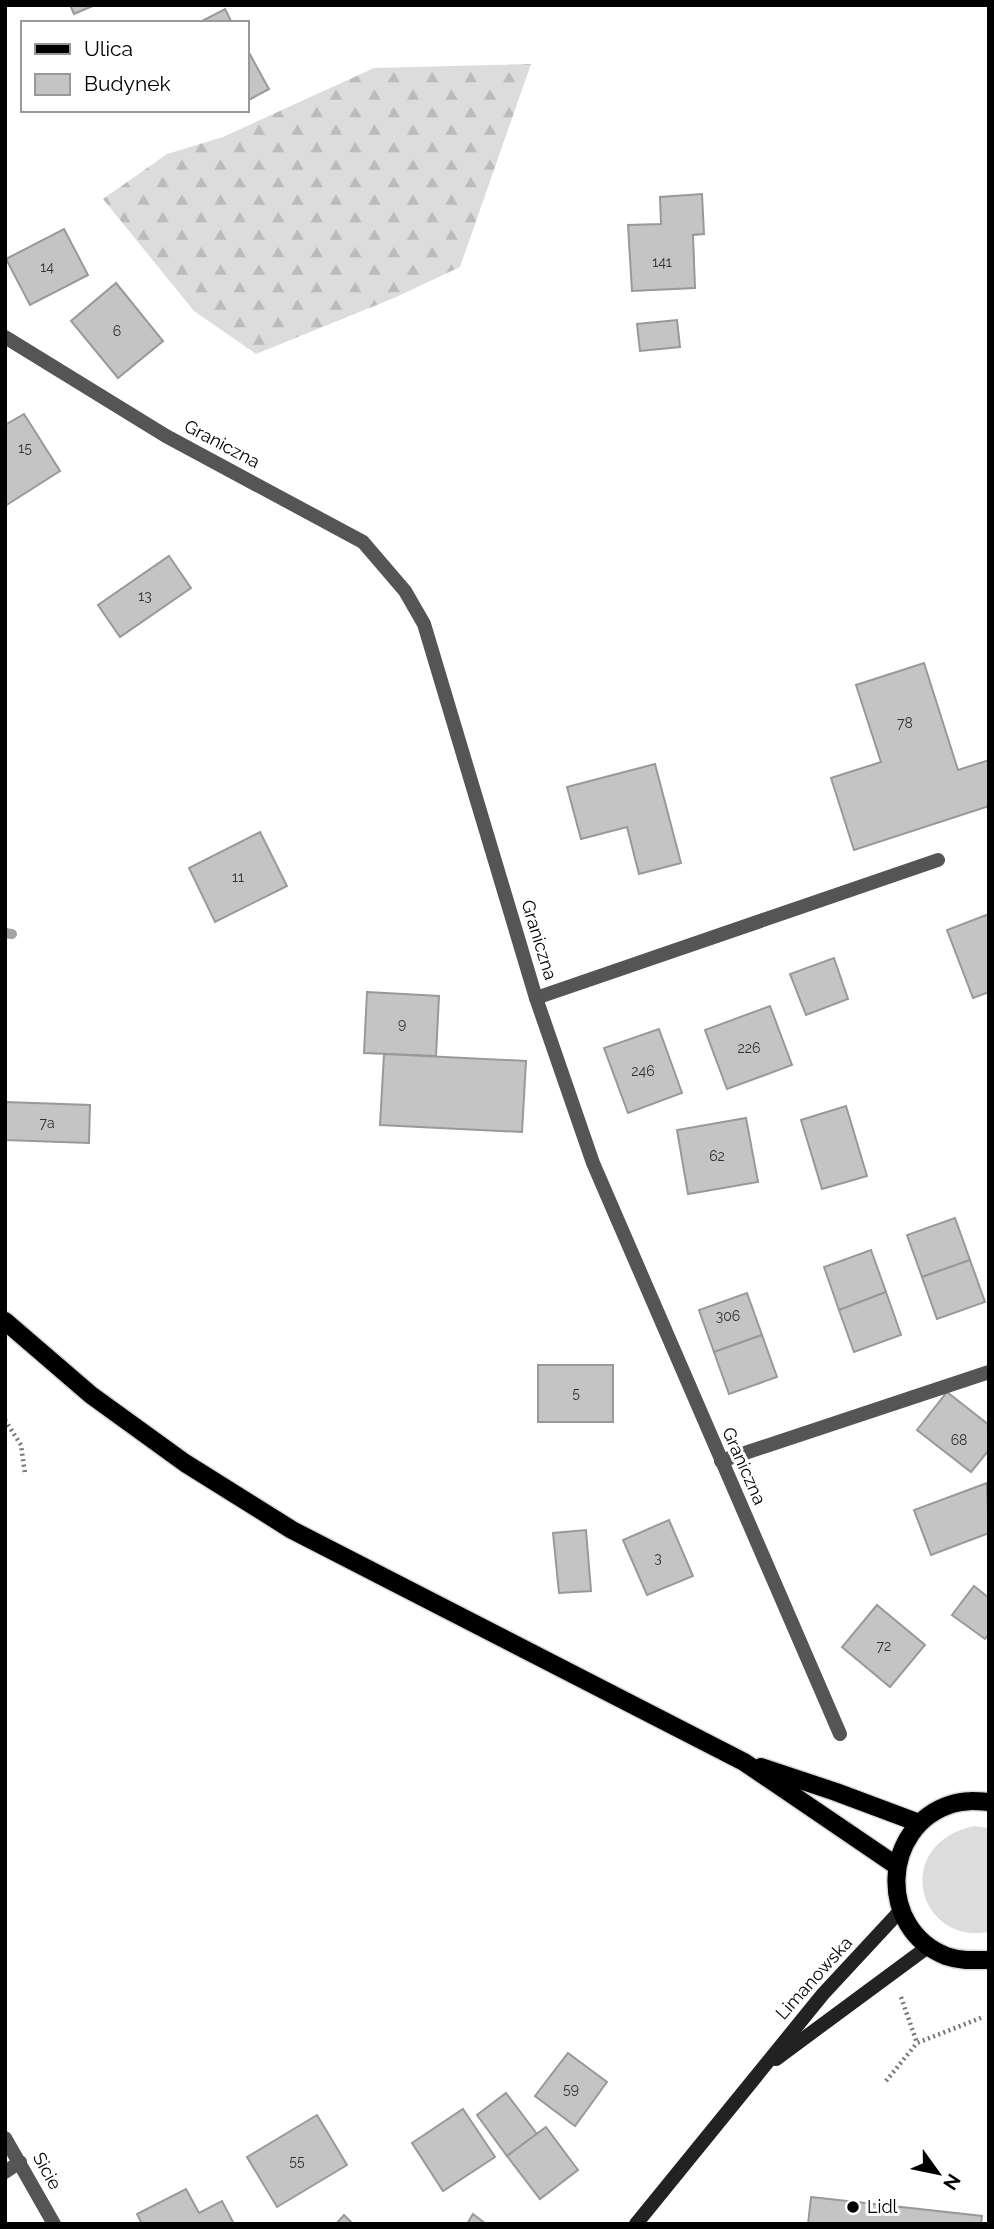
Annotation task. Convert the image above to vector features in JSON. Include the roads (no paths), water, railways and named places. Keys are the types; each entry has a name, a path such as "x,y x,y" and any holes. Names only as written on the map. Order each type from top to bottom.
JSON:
{"main road":[{"path":"5,1321 91,1395 185,1463 292,1530 744,1762 897,1866"},
{"path":"744,1762 919,1823"},
{"path":"987,1964 947,1956 929,1946 912,1930 901,1910 896,1892 897,1866 907,1838 919,1823 934,1811 952,1804 989,1802"},
{"name":"Limanowska","path":"636,2224 823,1994 901,1910"},
{"name":"Limanowska","path":"758,2073 929,1946"}],"street":[{"name":"Graniczna","path":"5,338 166,436 363,542 405,591 424,624 536,998 593,1163 840,1734"},
{"path":"536,998 939,860"},
{"path":"721,1461 989,1372"},
{"name":"Sicie","path":"5,2138 54,2224"},
{"path":"5,2172 20,2162"}],"waterway":[{"path":"5,933 12,934"}],"place":[{"name":"Lidl","path":"853,2207"}]}
